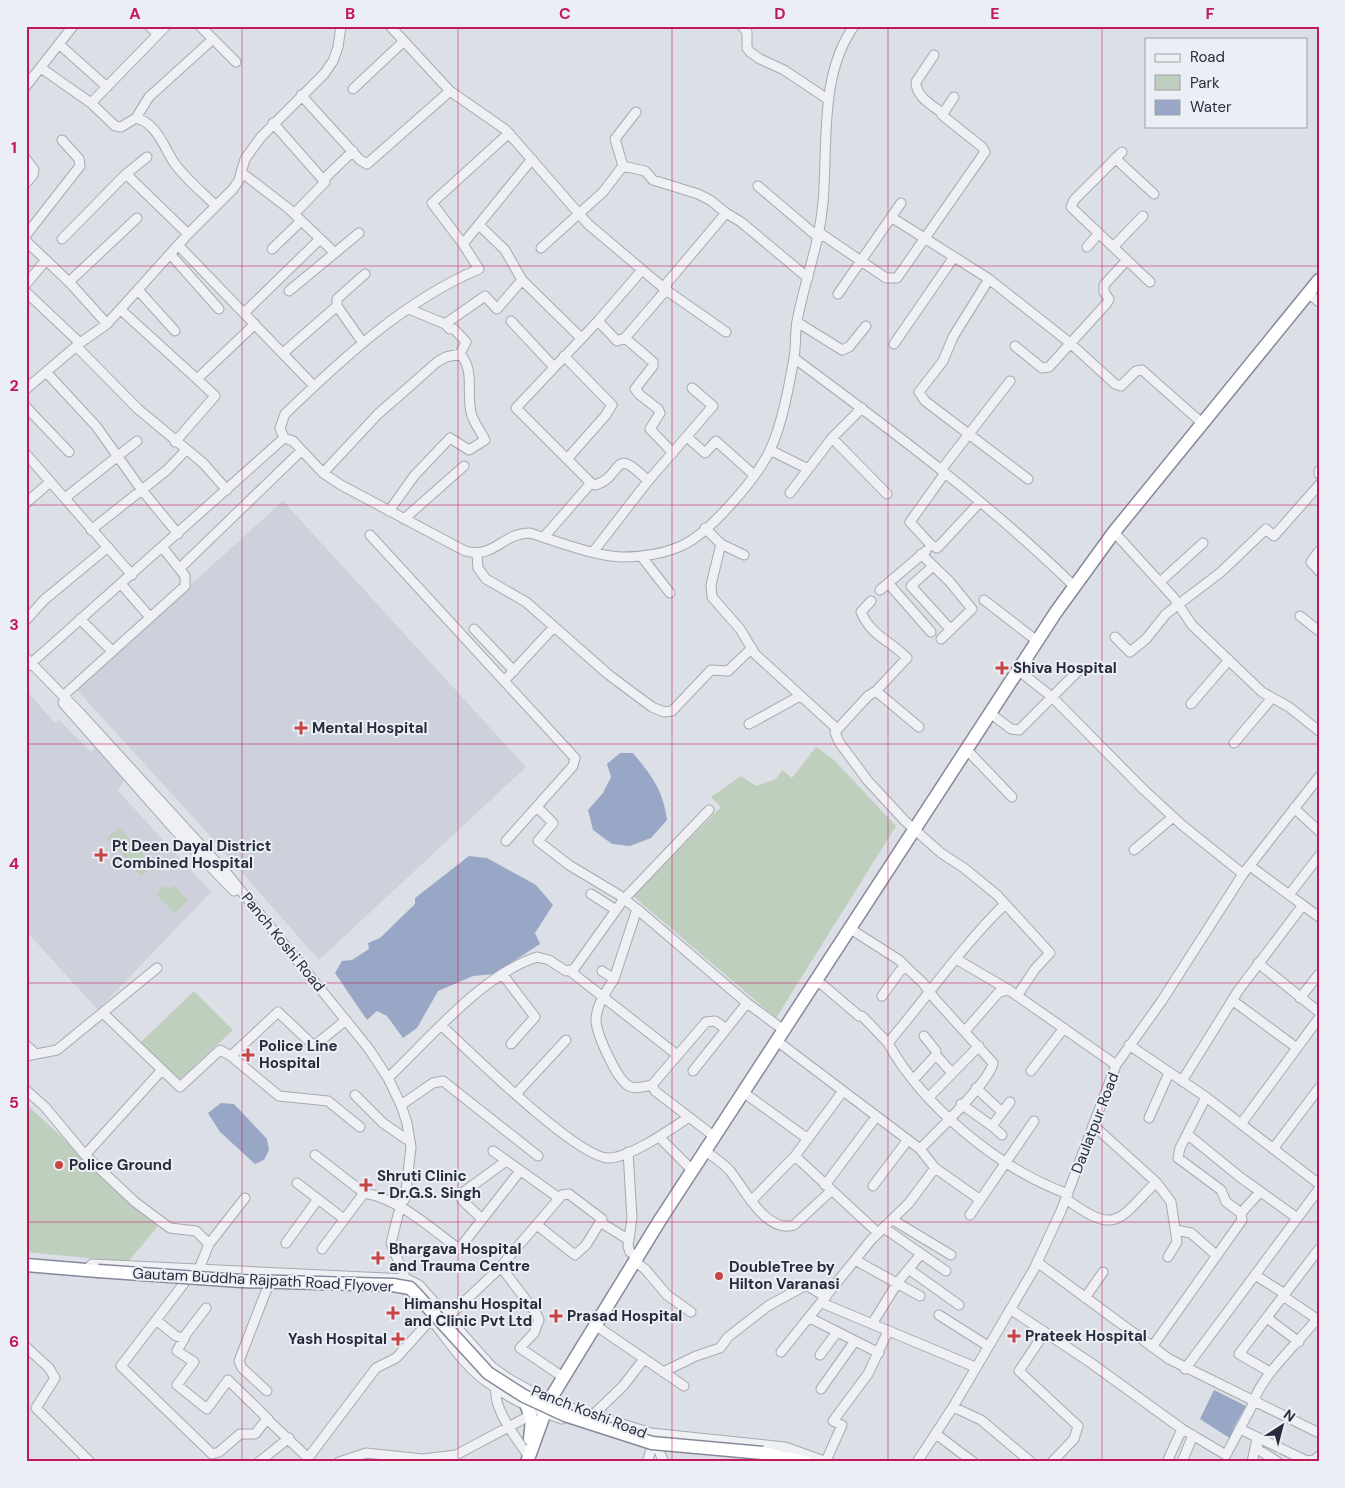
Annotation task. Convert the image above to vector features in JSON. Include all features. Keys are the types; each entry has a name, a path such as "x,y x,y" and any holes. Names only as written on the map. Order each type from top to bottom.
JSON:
{"highway":[{"path":"530,1455 549,1401 660,1220 1074,586 1114,532 1319,280"},
{"name":"Gautam Buddha Rajpath Road Flyover","path":"26,1265 241,1281 393,1285 410,1288 488,1373 524,1396 565,1415 652,1443 763,1452 806,1462"},
{"path":"528,1409 532,1426 529,1437 530,1455"}],"street":[{"path":"26,86 73,26"},
{"path":"149,26 158,34"},
{"path":"91,103 166,26"},
{"path":"200,26 236,62"},
{"path":"26,389 78,344 107,324 139,291 188,234 233,189 250,152 273,123 324,74 333,61 338,47 340,26"},
{"path":"390,26 450,91 508,133 579,215 666,290 726,332"},
{"path":"742,26 747,32 747,48 750,52 760,59 784,70 829,100"},
{"path":"284,438 294,441 301,451 323,473 404,519 465,550 477,554 487,552 522,533 544,537 593,552 620,557 641,556 680,546 705,528 719,516 754,475 770,450 794,358 797,322 819,236 829,100 834,67 840,50 854,26"},
{"path":"41,68 91,103 115,126 121,127 136,118 149,97 213,39"},
{"path":"354,89 404,41"},
{"path":"60,45 107,87"},
{"path":"758,186 819,236 886,278 897,278 985,152 982,147 944,118 942,113 920,96 916,82 934,55"},
{"path":"301,95 364,163 370,162 450,91"},
{"path":"942,113 954,97"},
{"path":"624,166 615,139 636,112"},
{"path":"136,118 141,119 151,128 164,143 175,164 216,206"},
{"path":"273,123 324,179 324,185 294,214"},
{"path":"284,438 280,428 285,414 363,343 408,309 458,278 479,269 432,203 508,133"},
{"path":"26,235 80,166 79,159 62,140"},
{"path":"324,179 353,151"},
{"path":"1150,282 1074,212 1072,204 1119,155 1154,194"},
{"path":"62,239 126,174 147,157"},
{"path":"26,159 34,170 33,175 26,183"},
{"path":"463,244 532,159"},
{"path":"624,166 645,171 653,180 698,194 710,200 726,214 741,222 808,278"},
{"path":"541,248 603,192 624,166"},
{"path":"241,172 294,214 335,253"},
{"path":"126,174 188,234"},
{"path":"838,294 900,203"},
{"path":"598,321 617,340 625,338 666,290 667,283 726,214"},
{"path":"1113,247 1143,216"},
{"path":"891,217 989,279 1070,342 1119,386 1136,371 1142,370 1202,423"},
{"path":"69,282 137,218"},
{"path":"272,249 301,221"},
{"path":"479,225 506,250 522,280 581,338"},
{"path":"289,291 359,233"},
{"path":"1086,247 1099,233"},
{"path":"244,313 320,239"},
{"path":"26,241 69,282 107,324"},
{"path":"179,246 314,386"},
{"path":"171,255 219,309"},
{"path":"894,344 954,257"},
{"path":"26,284 46,260"},
{"path":"1014,346 1046,369 1107,302 1109,299 1104,292 1104,285 1127,260"},
{"path":"642,270 598,321 516,408 591,483 595,485 602,482 619,465 628,463 648,481"},
{"path":"283,353 337,306 339,296 364,274"},
{"path":"989,279 953,336 943,361 919,392 925,401 969,432 1028,479"},
{"path":"445,324 485,296 497,309 522,280"},
{"path":"139,291 175,331"},
{"path":"26,292 78,344 138,409 202,463 227,490"},
{"path":"1308,293 1319,302"},
{"path":"337,306 363,343"},
{"path":"408,309 445,324 450,329 454,329 466,342 460,354"},
{"path":"121,310 215,396 175,442"},
{"path":"511,321 554,367"},
{"path":"797,322 842,350 849,347 866,326"},
{"path":"197,379 256,324"},
{"path":"625,338 653,362 653,366 635,389 640,396 658,409 658,417 650,429 673,453"},
{"path":"323,473 378,414 437,362 446,357 460,354"},
{"path":"389,511 414,476 450,438 469,450 485,440 471,415 471,387 466,360 460,354"},
{"path":"564,356 612,406 606,416 567,459"},
{"path":"794,358 943,471 1026,540 1074,586"},
{"path":"46,372 96,426 141,489 178,534"},
{"path":"980,502 937,548 931,546 910,522 969,432 1010,381"},
{"path":"593,552 648,481 714,406 692,388"},
{"path":"26,407 69,452"},
{"path":"790,492 832,438 862,408"},
{"path":"687,437 706,453 716,441 754,475"},
{"path":"284,438 163,548 28,663 175,830 220,876 294,960 344,1022 383,1080 402,1122 406,1139 407,1159 399,1198 400,1205"},
{"path":"832,438 888,494"},
{"path":"65,498 137,441"},
{"path":"91,530 141,489 168,470 186,450"},
{"path":"770,450 808,469"},
{"path":"180,568 301,451"},
{"path":"26,454 132,575"},
{"path":"404,519 464,466"},
{"path":"26,503 50,482"},
{"path":"544,537 591,483"},
{"path":"1115,637 1130,652 1146,639 1166,614 1221,572 1266,529 1274,536 1319,485"},
{"path":"705,528 721,544 744,555"},
{"path":"1114,532 1179,603 1192,625 1272,698 1289,707 1319,731"},
{"path":"370,536 575,758 573,766 506,841"},
{"path":"1160,582 1203,543"},
{"path":"721,544 711,585 712,597 740,629 755,654 836,728"},
{"path":"880,590 931,546"},
{"path":"26,620 44,600 108,547"},
{"path":"63,696 185,586 186,581 180,568 163,548"},
{"path":"1319,551 1311,562 1319,571"},
{"path":"477,554 478,568 486,579 526,602 637,698 664,712 672,712 680,705 711,670 728,671 752,648"},
{"path":"921,554 972,607 971,611 941,639"},
{"path":"641,556 670,593"},
{"path":"933,566 911,586 951,630"},
{"path":"888,583 931,632"},
{"path":"121,584 150,617"},
{"path":"984,600 1037,642"},
{"path":"871,601 861,612 864,619 877,636 895,647 907,658 876,691 836,728 836,736 868,781 914,829 932,846 964,868 1005,904 1050,953 1038,964 1017,996"},
{"path":"1300,616 1319,631"},
{"path":"80,619 112,651"},
{"path":"504,681 554,627"},
{"path":"474,629 514,671"},
{"path":"1191,704 1229,660"},
{"name":"Panch Koshi Road","path":"28,663 63,696 229,876 388,1078 401,1105 411,1147 405,1199 400,1205 391,1242 407,1279 411,1294 468,1365 487,1382 528,1409 654,1448"},
{"path":"1018,670 1052,697 1173,816 1243,874"},
{"path":"990,713 1012,729 1019,730 1078,671"},
{"path":"876,691 919,727"},
{"path":"749,724 800,696"},
{"path":"1234,743 1272,698"},
{"path":"967,750 1012,797"},
{"name":"Daulatpur Road","path":"917,1462 953,1407 1037,1262 1067,1196 1116,1065 1160,1002 1243,874 1319,777"},
{"path":"537,807 553,822 538,841 575,870 624,899 637,909 747,1003 843,1091 920,1149 935,1168 979,1199"},
{"path":"1294,808 1319,831"},
{"path":"570,971 580,963 624,899 709,810"},
{"path":"1134,850 1173,816"},
{"path":"1289,895 1315,868 1319,856"},
{"path":"1250,866 1319,917"},
{"path":"591,894 616,910"},
{"path":"888,1043 980,928 1005,904"},
{"path":"1182,1081 1232,1000 1303,905"},
{"path":"637,909 614,979 602,998 596,1022 609,1058 629,1086 637,1088 652,1084 676,1054 706,1022 714,1020 726,1029"},
{"path":"849,928 899,960 993,1063 992,1068 976,1088 920,1149"},
{"path":"388,1078 462,1005 502,975 537,957 544,957 570,971 602,998 676,1054"},
{"path":"956,959 1008,990 1116,1065"},
{"path":"1258,963 1319,1012"},
{"path":"882,996 900,971 906,967"},
{"path":"26,1045 31,1055 57,1050 157,968"},
{"path":"602,972 614,979"},
{"path":"1300,998 1319,974"},
{"path":"502,975 535,1017 511,1044"},
{"path":"816,981 868,1022 888,1043 904,1069 950,1118 1004,1162 1034,1180 1067,1196 1089,1215 1110,1222 1116,1220 1138,1202 1156,1182"},
{"path":"964,1031 999,992 1008,990"},
{"path":"1232,1000 1297,1048"},
{"path":"693,1071 747,1003"},
{"path":"231,1056 278,1012 314,1046 344,1022"},
{"path":"103,1013 161,1071 180,1087 220,1050 231,1056 279,1096 328,1101 360,1127"},
{"path":"1241,1124 1319,1018"},
{"path":"442,1026 516,1094 586,1151 598,1157 610,1158 628,1152 659,1137 689,1117"},
{"path":"1031,1072 1064,1028"},
{"path":"924,1036 936,1051 936,1055 952,1073"},
{"path":"516,1094 566,1040"},
{"path":"1129,1045 1206,1097 1319,1184"},
{"path":"929,1097 979,1046"},
{"path":"914,1079 936,1055"},
{"path":"85,1154 161,1071"},
{"path":"1149,1118 1170,1073"},
{"path":"401,1105 433,1083 443,1081 538,1156"},
{"path":"652,1084 655,1091 715,1137"},
{"path":"976,1088 1002,1112"},
{"path":"1273,1149 1319,1088"},
{"path":"26,1090 45,1107 85,1154 135,1202 170,1228 196,1231 209,1244"},
{"path":"751,1201 794,1156 843,1091"},
{"path":"743,1092 808,1139"},
{"path":"355,1095 383,1122 406,1139"},
{"path":"1152,1347 1240,1224 1243,1216 1226,1202 1221,1190 1179,1161 1177,1155 1206,1097"},
{"path":"992,1126 1010,1102"},
{"path":"961,1104 1002,1135"},
{"path":"705,1152 731,1172 751,1201 774,1223 787,1227 806,1216 828,1188 876,1117"},
{"path":"970,1215 1004,1162 1034,1121"},
{"path":"1093,1125 1156,1182 1171,1202 1178,1242 1168,1257"},
{"path":"1187,1134 1260,1192 1297,1218"},
{"path":"659,1137 693,1171"},
{"path":"873,1186 907,1141"},
{"path":"494,1151 559,1198"},
{"path":"628,1152 632,1218 629,1240 630,1252 667,1295 691,1312"},
{"path":"315,1155 364,1193 380,1196 400,1205 459,1249 520,1171"},
{"path":"794,1156 828,1188 881,1231 946,1271"},
{"path":"482,1219 462,1200 461,1194 506,1161"},
{"path":"781,1352 855,1260 909,1203 935,1168"},
{"path":"297,1183 344,1219"},
{"path":"1185,1369 1319,1189"},
{"path":"1241,1213 1260,1192"},
{"path":"322,1249 364,1193"},
{"path":"206,1308 177,1351 194,1362 177,1385 207,1409 228,1380 309,1460 376,1368 396,1358 431,1318 445,1313 501,1267 559,1198 569,1194 602,1219 586,1245 575,1255 537,1225"},
{"path":"245,1198 209,1244 199,1269 185,1282 121,1366 210,1452 217,1454 243,1433 254,1434 268,1419"},
{"path":"286,1244 318,1199"},
{"path":"893,1220 951,1255"},
{"path":"600,1222 629,1240"},
{"path":"1176,1230 1191,1233 1216,1255"},
{"path":"1270,1372 1240,1354 1319,1249"},
{"path":"872,1324 898,1282 910,1270 921,1254"},
{"path":"855,1260 898,1282 920,1296"},
{"path":"1037,1262 1152,1347 1185,1369 1319,1433"},
{"path":"407,1279 92,1264 90,1274 185,1282 402,1290 411,1294"},
{"path":"501,1267 536,1313 539,1320 534,1332 520,1348 563,1377"},
{"path":"910,1270 959,1305"},
{"path":"1085,1298 1103,1272"},
{"path":"1010,1309 1182,1429 1226,1455 1254,1402 1256,1393 1270,1372 1299,1342 1317,1319 1255,1276"},
{"name":"Panch Koshi Road","path":"407,1279 419,1285 492,1367 502,1375 549,1401 651,1433 654,1448 664,1462"},
{"path":"664,1372 696,1356 720,1348 728,1337 768,1306 806,1285 824,1300 872,1324 975,1367"},
{"path":"267,1391 242,1368 239,1361 268,1286"},
{"path":"940,1316 988,1346"},
{"path":"810,1318 879,1353"},
{"path":"1267,1318 1299,1342"},
{"path":"156,1320 179,1337 185,1337"},
{"path":"595,1325 684,1386"},
{"path":"651,1433 784,1447 826,1462 842,1425 833,1421 868,1374 888,1331"},
{"path":"820,1355 837,1332"},
{"path":"1045,1332 1019,1371 1078,1426 1074,1439 1052,1462"},
{"path":"821,1389 855,1341"},
{"path":"26,1347 50,1368 55,1378 36,1408 90,1462"},
{"path":"593,1415 623,1386 644,1359"},
{"path":"502,1375 496,1387 497,1403 508,1426 530,1455"},
{"path":"953,1407 981,1420 1031,1462"},
{"path":"339,1462 366,1453 423,1458 456,1455 508,1426 528,1409"},
{"path":"1167,1462 1182,1429"},
{"path":"1240,1429 1257,1440 1307,1461 1316,1459"},
{"path":"936,1434 973,1462"},
{"path":"1182,1462 1193,1436"},
{"path":"259,1462 288,1438"},
{"path":"1252,1462 1257,1440"},
{"path":"1257,1440 1259,1450 1278,1462"},
{"path":"647,1462 654,1448 748,1455 792,1462"}],"shaded area":[{"name":"Mental Hospital","path":"283,501 526,767 319,960 193,817 76,689"},
{"name":"Pt Deen Dayal District Combined Hospital","path":"26,690 55,723 59,720 91,752 96,748 124,780 118,791 211,892 98,1010 26,931"}],"green space":[{"path":"816,747 833,759 896,826 776,1018 633,896 721,807 711,797 741,776 756,786 776,779 782,770 792,778"},
{"path":"119,827 143,853 144,862 148,870 141,876 107,838"},
{"path":"164,886 169,888 175,886 188,901 175,913 156,894"},
{"path":"194,991 233,1030 177,1082 140,1043"},
{"name":"Police Ground","path":"26,1104 158,1226 128,1262 26,1252"}],"water":[{"path":"620,753 633,753 651,776 663,800 667,820 651,838 630,846 612,844 593,830 588,810 603,793 611,777 607,764"},
{"path":"469,856 487,858 536,885 553,905 535,933 540,944 494,974 473,976 438,991 417,1028 403,1038 387,1016 377,1011 367,1020 335,973 342,961 352,960 369,949 368,943 380,938 415,904 415,898"},
{"path":"221,1103 234,1104 267,1139 269,1150 264,1160 255,1164 220,1132 208,1113"},
{"path":"1214,1390 1246,1406 1234,1427 1231,1439 1200,1419"}],"place":[{"name":"Shiva Hospital","path":"1002,668"},
{"name":"Mental Hospital","path":"301,728"},
{"name":"Pt Deen Dayal District Combined Hospital","path":"101,855"},
{"name":"Police Line Hospital","path":"248,1055"},
{"name":"Police Ground","path":"59,1165"},
{"name":"Shruti Clinic - Dr.G.S. Singh","path":"366,1185"},
{"name":"Bhargava Hospital and Trauma Centre","path":"378,1258"},
{"name":"DoubleTree by Hilton Varanasi","path":"719,1276"},
{"name":"Himanshu Hospital and Clinic Pvt Ltd","path":"393,1313"},
{"name":"Prasad Hospital","path":"556,1316"},
{"name":"Prateek Hospital","path":"1014,1336"},
{"name":"Yash Hospital","path":"398,1339"}]}
